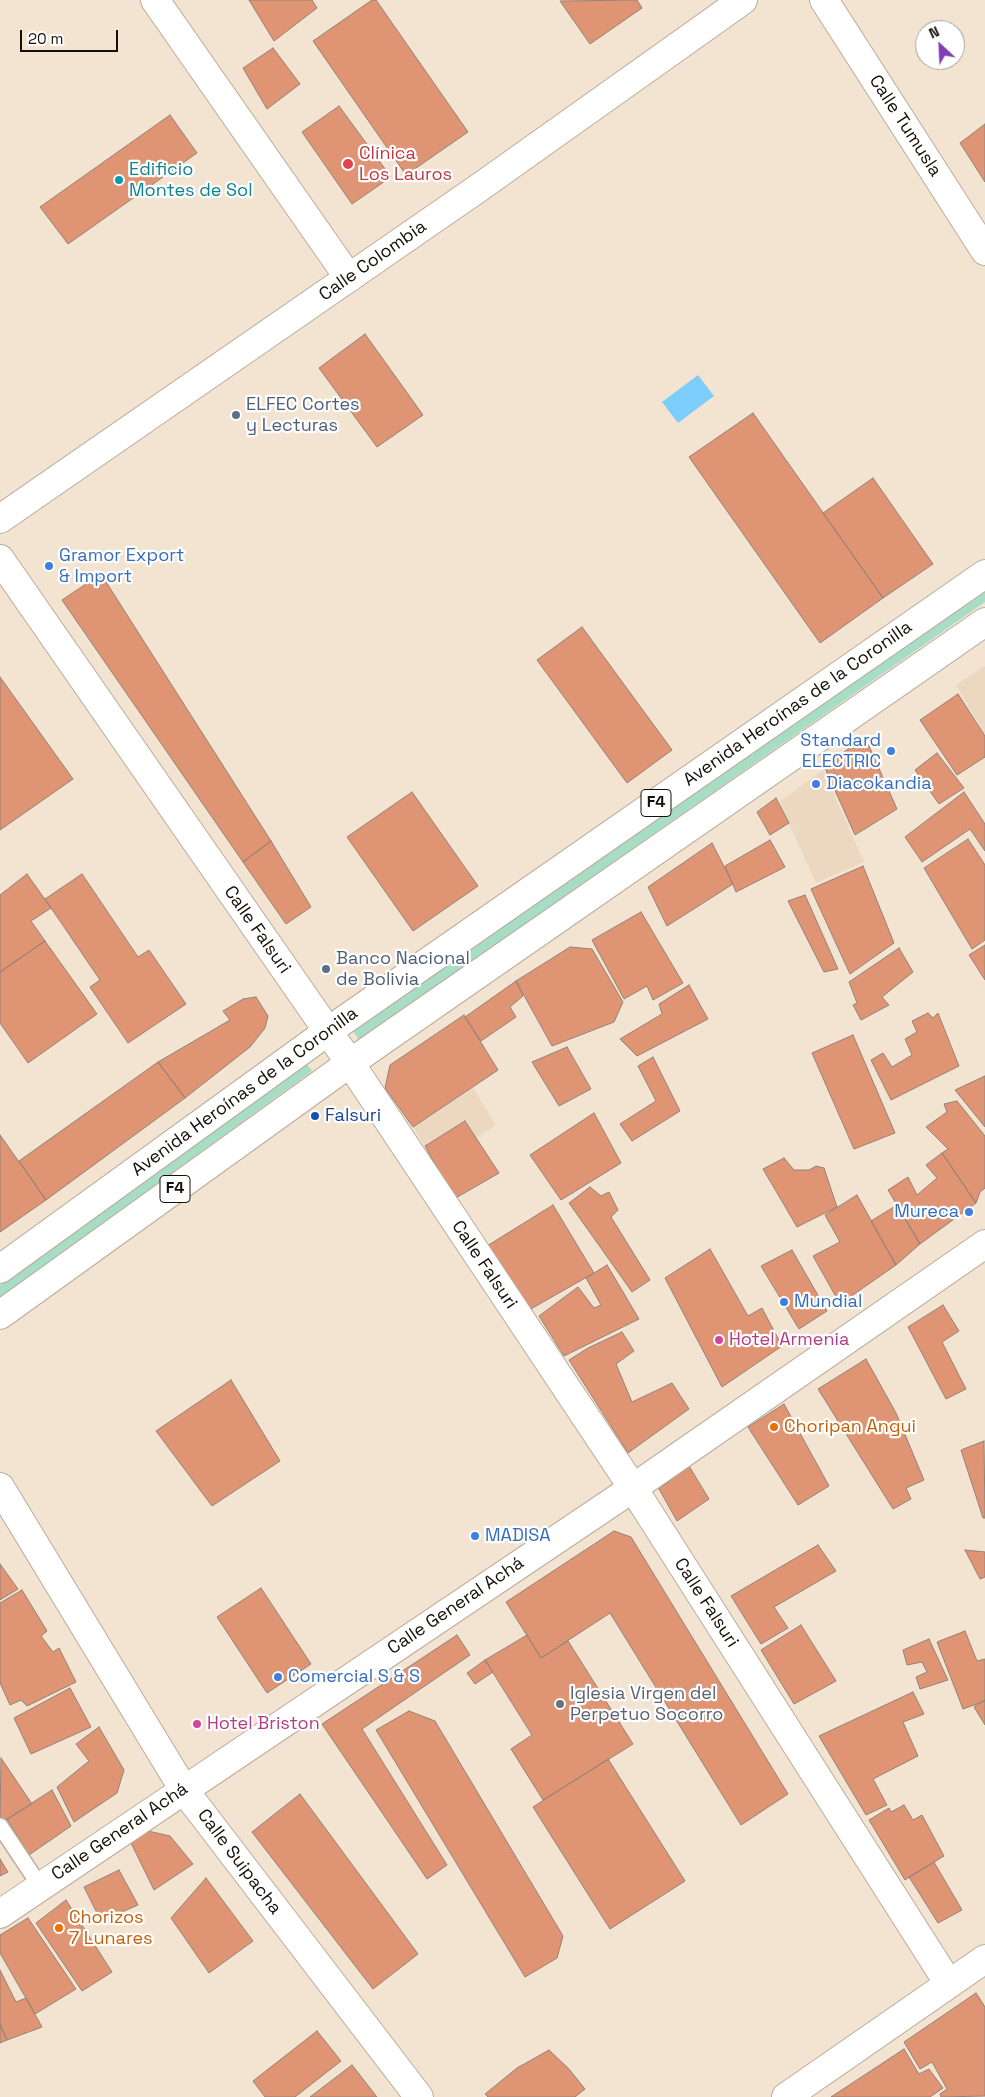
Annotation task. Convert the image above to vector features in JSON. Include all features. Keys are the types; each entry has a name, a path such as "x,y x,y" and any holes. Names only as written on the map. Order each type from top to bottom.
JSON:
{"street":[{"path":"155,0 349,278"},
{"name":"Calle Colombia","path":"0,519 349,278 743,0"},
{"name":"Calle Tumusla","path":"824,0 985,251"},
{"name":"Calle Falsuri","path":"0,559 350,1063 633,1488 949,1984"},
{"name":"Avenida Heroínas de la Coronilla","path":"0,1269 327,1032 985,574"},
{"name":"Avenida Heroínas de la Coronilla","path":"0,1315 350,1063 985,622"},
{"name":"Calle General Achá","path":"0,1914 984,1249"},
{"name":"Calle Suipacha","path":"0,1487 184,1790 419,2097"},
{"path":"786,2097 985,1959"}],"lane":[{"path":"0,1826 40,1886"}],"shaded area":[{"path":"985,666 985,735 956,685"},
{"path":"823,770 864,862 816,883 779,802"},
{"path":"473,1088 496,1125 476,1138 465,1121 425,1146 413,1127"}],"green space":[{"path":"985,590 985,602 359,1040 353,1031"},
{"path":"306,1063 312,1071 0,1298 0,1285"}],"water":[{"path":"698,375 714,396 678,423 662,402"}],"building":[{"path":"249,0 312,0 317,8 274,41"},
{"path":"372,0 376,0 468,132 406,175 313,41"},
{"path":"637,0 642,8 590,44 560,1"},
{"path":"273,48 300,84 267,109 243,68"},
{"path":"339,106 391,177 352,204 302,132"},
{"name":"Edificio Montes de Sol","path":"170,115 197,153 68,244 40,207"},
{"path":"985,124 985,182 960,143"},
{"path":"365,334 423,415 377,447 319,368"},
{"path":"753,413 883,598 820,643 689,457"},
{"path":"873,478 933,564 883,598 823,513"},
{"path":"101,574 271,841 243,862 62,600"},
{"path":"582,627 672,750 627,783 537,660"},
{"path":"0,677 73,779 0,830"},
{"path":"958,694 985,736 985,757 957,775 920,720"},
{"path":"865,737 897,809 855,835 824,766"},
{"path":"937,753 964,788 939,804 915,770"},
{"path":"412,792 478,886 413,931 347,837"},
{"path":"964,792 985,824 985,851 970,829 922,862 905,837"},
{"path":"776,798 789,823 770,835 757,812"},
{"path":"968,839 985,865 985,940 972,949 924,868"},
{"path":"770,840 785,867 736,892 725,866"},
{"path":"271,841 311,907 286,924 243,862"},
{"path":"712,843 733,884 667,926 648,887"},
{"path":"863,866 894,943 850,974 811,889"},
{"path":"27,874 51,908 31,921 45,941 0,972 0,895"},
{"path":"82,874 138,957 149,950 186,1004 128,1043 90,987 100,980 45,899"},
{"path":"805,895 838,969 824,972 788,901"},
{"path":"641,912 683,983 653,1000 647,986 624,999 592,940"},
{"path":"45,941 97,1014 28,1063 0,1023 0,972"},
{"path":"985,945 985,980 969,955"},
{"path":"570,947 592,949 623,1002 614,1022 552,1046 516,981"},
{"path":"899,948 913,972 882,997 889,1005 861,1020 853,1005 857,1003 849,982"},
{"path":"516,981 523,996 510,1007 516,1017 481,1041 465,1017"},
{"path":"689,985 708,1019 637,1056 620,1039 662,1014 659,1004"},
{"path":"256,997 268,1016 265,1028 250,1047 185,1098 158,1062 230,1020 223,1011 243,999"},
{"path":"928,1013 933,1018 938,1013 959,1066 891,1100 871,1060 883,1053 892,1067 912,1055 905,1039 917,1032 912,1021"},
{"path":"464,1015 498,1070 413,1127 385,1088 390,1065"},
{"path":"853,1035 895,1133 854,1149 812,1053"},
{"path":"567,1047 591,1089 559,1106 532,1062"},
{"path":"653,1057 680,1111 632,1141 620,1124 656,1101 638,1066"},
{"path":"158,1062 185,1098 46,1200 19,1161"},
{"path":"985,1076 985,1127 955,1090"},
{"path":"957,1101 985,1136 985,1188 980,1192 976,1203 942,1153 948,1149 926,1127 947,1112 944,1104"},
{"path":"594,1113 621,1163 561,1200 530,1155"},
{"path":"465,1121 499,1173 454,1199 425,1146"},
{"path":"0,1135 46,1200 0,1232"},
{"path":"942,1153 976,1203 920,1244 888,1190 908,1177 917,1195 937,1178 926,1165"},
{"path":"784,1158 794,1170 809,1170 816,1166 824,1168 837,1207 797,1227 763,1169"},
{"path":"590,1187 601,1196 609,1192 618,1210 611,1217 650,1280 632,1292 569,1203"},
{"path":"857,1195 896,1265 840,1304 813,1256 840,1242 825,1215"},
{"path":"553,1205 594,1273 529,1310 487,1246"},
{"path":"897,1205 920,1244 896,1265 871,1221"},
{"path":"710,1249 748,1316 762,1308 782,1346 722,1387 665,1278"},
{"path":"792,1250 827,1311 799,1329 761,1266"},
{"path":"607,1265 639,1319 564,1356 539,1316 578,1287 594,1308 601,1305 586,1278"},
{"path":"943,1305 959,1331 942,1342 966,1389 946,1399 908,1327"},
{"path":"622,1332 634,1351 616,1364 632,1402 672,1383 689,1409 628,1453 569,1360 588,1348"},
{"path":"866,1359 896,1413 924,1480 906,1488 911,1499 893,1509 818,1389"},
{"path":"231,1380 280,1461 212,1506 156,1431"},
{"path":"784,1404 829,1486 798,1505 748,1427"},
{"path":"984,1441 985,1518 983,1518 961,1450"},
{"path":"689,1466 709,1499 677,1521 659,1489"},
{"path":"614,1531 631,1537 788,1794 741,1825 610,1613 541,1658 506,1602"},
{"path":"818,1545 836,1571 774,1607 788,1628 761,1644 731,1596"},
{"path":"965,1550 985,1552 985,1577 980,1579"},
{"path":"0,1564 18,1589 0,1600"},
{"path":"261,1588 311,1664 267,1693 217,1617"},
{"path":"22,1590 47,1631 41,1636 53,1652 59,1648 76,1682 27,1706 21,1700 10,1705 0,1683 0,1603"},
{"path":"801,1625 836,1681 794,1704 761,1650"},
{"path":"965,1631 977,1661 985,1659 985,1701 963,1709 937,1642"},
{"path":"457,1635 470,1655 362,1729 447,1865 427,1879 322,1724"},
{"name":"Iglesia Virgen del Perpetuo Socorro","path":"527,1635 541,1658 568,1641 633,1744 543,1800 511,1749 532,1735 485,1660"},
{"path":"929,1639 948,1680 920,1689 916,1677 927,1672 922,1662 907,1665 903,1650"},
{"path":"485,1660 493,1672 475,1684 467,1673"},
{"path":"70,1688 91,1727 31,1754 14,1718"},
{"path":"913,1692 924,1714 903,1722 918,1756 873,1779 887,1805 866,1815 819,1736"},
{"path":"985,1700 985,1725 974,1707"},
{"path":"409,1711 435,1721 563,1936 557,1958 525,1977 376,1730"},
{"path":"99,1727 124,1770 117,1793 74,1822 57,1787 89,1761 76,1744"},
{"path":"1,1758 32,1804 3,1822 0,1817"},
{"path":"608,1759 685,1881 610,1929 533,1807"},
{"path":"52,1790 71,1826 29,1855 7,1819"},
{"path":"300,1794 418,1954 373,1989 252,1832"},
{"path":"904,1805 913,1820 922,1815 944,1856 905,1880 869,1820 889,1808 891,1812"},
{"path":"148,1831 170,1836 193,1864 154,1890 131,1843"},
{"path":"0,1859 8,1872 0,1876"},
{"path":"934,1862 962,1910 938,1923 909,1877"},
{"path":"119,1870 138,1905 101,1921 84,1887"},
{"path":"206,1878 253,1941 209,1973 171,1918"},
{"path":"66,1900 112,1972 82,1991 36,1923"},
{"path":"28,1918 76,1989 35,2014 0,1953 0,1935"},
{"path":"0,1970 16,2002 26,1998 42,2027 7,2040 0,2025"},
{"path":"976,1993 985,2007 985,2096 941,2097 940,2094 947,2089 932,2062 920,2069 904,2042"},
{"path":"0,2024 7,2040 0,2043"},
{"path":"317,2031 341,2061 295,2097 265,2097 253,2081"},
{"path":"904,2049 919,2074 929,2069 943,2088 930,2097 831,2097"},
{"path":"549,2050 569,2069 585,2089 575,2097 488,2097 485,2094 517,2068"},
{"path":"352,2065 377,2097 310,2097"}],"place":[{"name":"Clínica Los Lauros","path":"348,164"},
{"name":"Edificio Montes de Sol","path":"119,180"},
{"name":"ELFEC Cortes y Lecturas","path":"236,415"},
{"name":"Gramor Export & Import","path":"49,566"},
{"name":"Standard ELECTRIC","path":"891,751"},
{"name":"Diacokandia","path":"816,784"},
{"name":"Banco Nacional de Bolivia","path":"326,969"},
{"name":"Falsuri","path":"315,1116"},
{"name":"Mureca","path":"969,1212"},
{"name":"Mundial","path":"784,1302"},
{"name":"Hotel Armenia","path":"719,1340"},
{"name":"Choripan Angui","path":"774,1427"},
{"name":"MADISA","path":"475,1536"},
{"name":"Comercial S & S","path":"278,1677"},
{"name":"Iglesia Virgen del Perpetuo Socorro","path":"560,1704"},
{"name":"Hotel Briston","path":"197,1724"},
{"name":"Chorizos 7 Lunares","path":"59,1928"}]}
